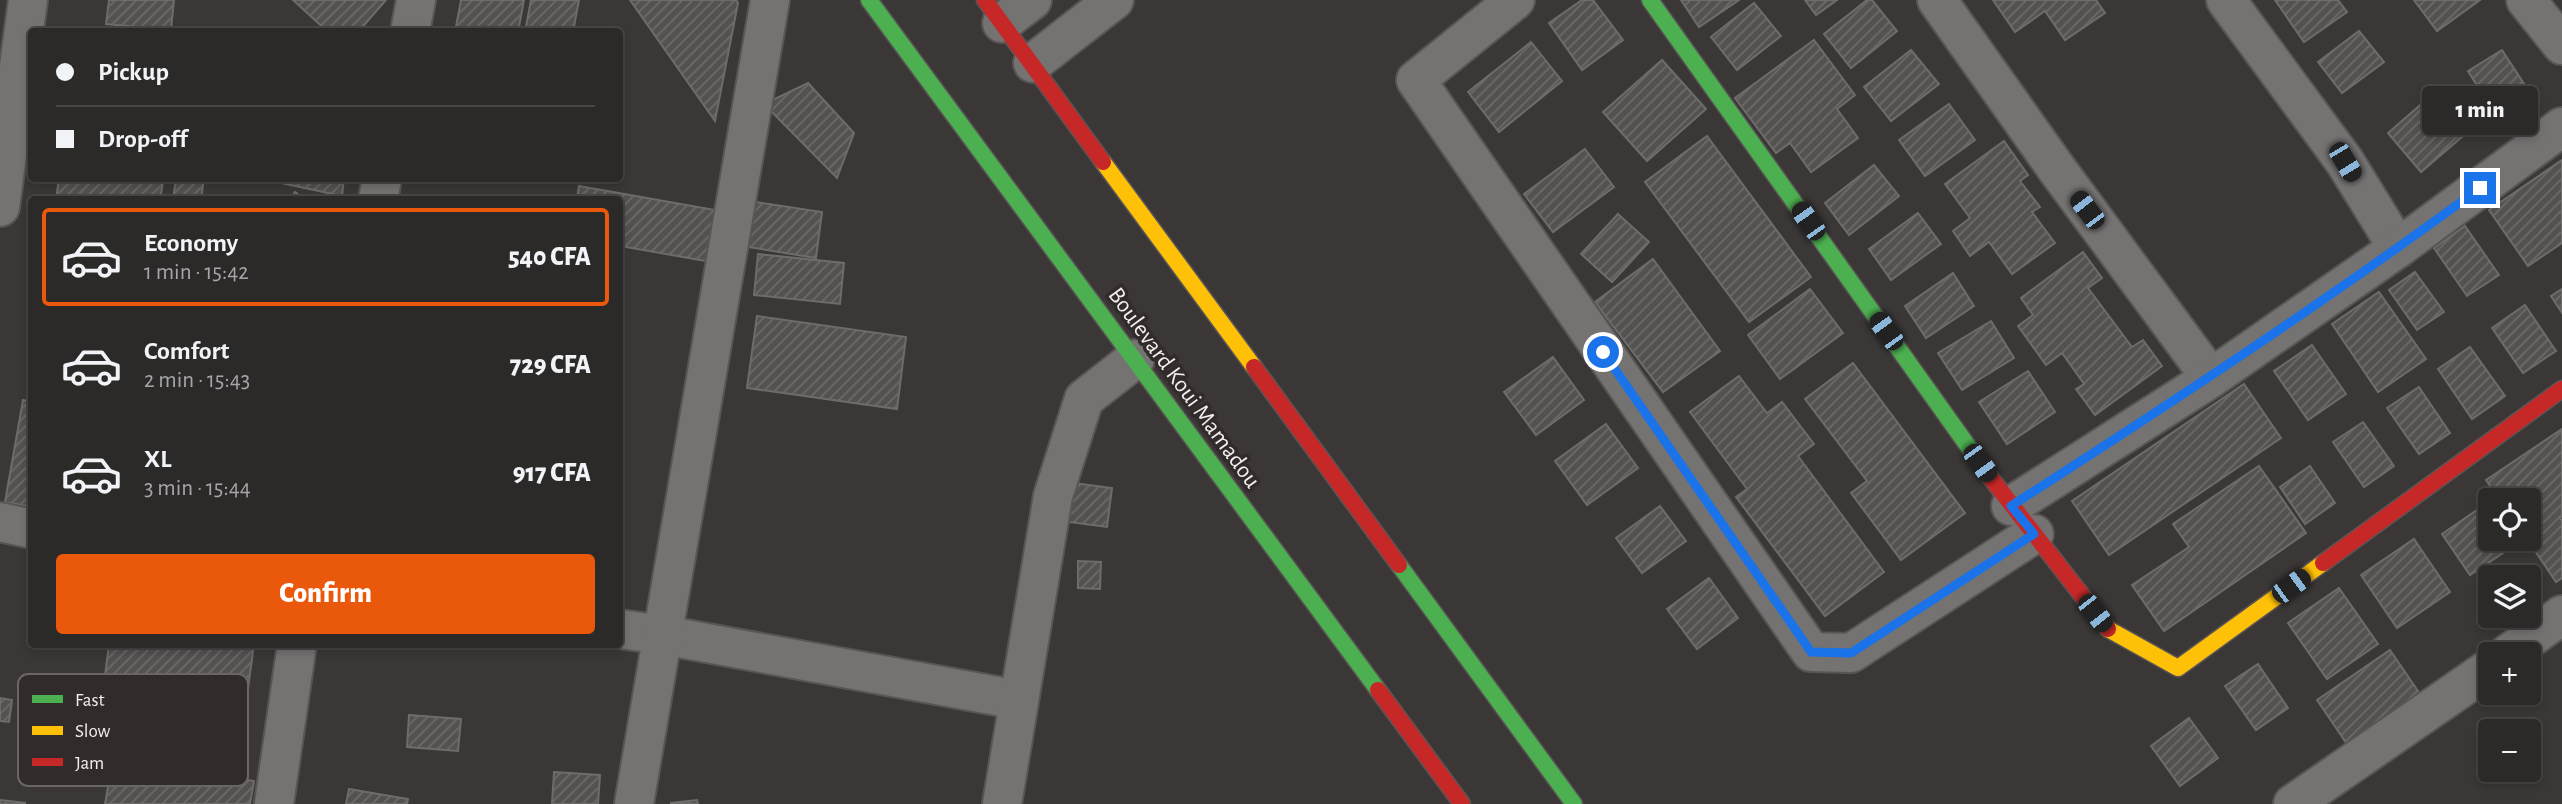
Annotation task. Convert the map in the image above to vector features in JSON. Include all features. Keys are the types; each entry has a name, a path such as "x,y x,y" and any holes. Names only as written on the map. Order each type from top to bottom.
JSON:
{"main road":[{"name":"Boulevard Koui Mamadou","path":"869,0 1462,804"},
{"path":"1650,0 2023,520 2110,632 2178,668 2562,389"},
{"path":"993,12 1574,804"}],"street":[{"path":"0,206 28,0"},
{"path":"411,28 416,0"},
{"path":"634,804 770,0"},
{"path":"993,12 1032,0"},
{"path":"1032,63 1114,0"},
{"path":"1515,0 1416,80 1811,652 1851,653 2211,378 2398,248 2562,127"},
{"path":"1937,0 2056,168 2211,378"},
{"path":"2226,0 2345,162 2398,248"},
{"path":"2526,0 2562,45"},
{"path":"1002,804 1054,496 1084,400 1135,359"},
{"path":"0,522 28,528"},
{"path":"2525,642 2562,615"},
{"path":"623,629 1019,700"},
{"path":"274,804 296,648"},
{"path":"2293,804 2478,676"}],"building":[{"path":"109,0 174,0 171,28 106,24"},
{"path":"293,0 386,0 362,28 324,28"},
{"path":"461,0 524,0 519,28 456,28"},
{"path":"531,0 579,0 574,28 526,28"},
{"path":"630,0 736,0 738,3 715,121"},
{"path":"1582,0 1593,0 1623,40 1582,70 1549,23"},
{"path":"1681,0 1739,0 1699,27"},
{"path":"1805,0 1837,0 1816,15"},
{"path":"1867,0 1872,0 1897,31 1851,68 1824,34"},
{"path":"1993,0 2096,0 2105,13 2065,40 2045,11 2015,32"},
{"path":"2275,0 2338,0 2347,12 2304,42"},
{"path":"2414,0 2480,0 2437,31"},
{"path":"1754,3 1781,36 1737,70 1711,37"},
{"path":"2359,31 2384,62 2342,93 2318,62"},
{"path":"1814,40 1855,95 1837,109 1858,138 1811,172 1790,143 1776,153 1735,98"},
{"path":"1531,42 1562,81 1499,132 1468,92"},
{"path":"1911,50 1939,84 1891,121 1864,87"},
{"path":"2502,50 2530,93 2496,116 2468,71"},
{"path":"1662,60 1706,109 1647,161 1603,112"},
{"path":"808,83 854,133 837,178 764,104"},
{"path":"2442,86 2476,125 2421,172 2388,133"},
{"path":"1949,104 1975,140 1925,176 1899,140"},
{"path":"1707,136 1811,277 1749,322 1645,182"},
{"path":"2004,141 2028,175 2020,181 2040,207 2032,212 2055,243 2012,274 1989,242 1970,256 1953,231 1970,218 1945,184"},
{"path":"1585,149 1614,187 1553,232 1524,194"},
{"path":"2562,160 2562,243 2528,266 2489,210"},
{"path":"1874,165 1899,196 1849,235 1825,203"},
{"path":"58,182 163,182 161,196 57,196"},
{"path":"175,182 203,182 202,196 174,196"},
{"path":"277,182 344,182 342,196"},
{"path":"579,186 715,210 706,261 623,247 623,196 578,196"},
{"path":"749,201 822,212 816,258 742,246"},
{"path":"1918,213 1941,244 1891,280 1869,249"},
{"path":"1618,214 1649,242 1612,282 1581,254"},
{"path":"2465,226 2499,275 2467,296 2434,248"},
{"path":"2083,252 2102,278 2088,288 2132,347 2143,340 2162,366 2095,415 2076,389 2084,384 2062,353 2046,365 2018,326 2033,315 2021,298"},
{"path":"758,254 844,263 840,304 754,295"},
{"path":"1653,259 1720,351 1663,392 1595,302"},
{"path":"2415,272 2444,312 2417,330 2389,290"},
{"path":"1953,273 1974,306 1926,338 1905,306"},
{"path":"1810,289 1843,333 1780,379 1748,335"},
{"path":"2562,289 2562,313 2551,296"},
{"path":"2379,292 2426,359 2378,392 2332,324"},
{"path":"2525,305 2556,351 2523,373 2492,328"},
{"path":"757,316 906,337 897,409 747,388"},
{"path":"1991,321 2014,358 1962,390 1938,353"},
{"path":"2312,345 2346,394 2308,420 2274,371"},
{"path":"2470,347 2505,396 2472,419 2438,369"},
{"path":"1553,357 1584,400 1536,435 1504,392"},
{"path":"1853,363 1965,513 1901,560 1851,493 1867,481 1805,399"},
{"path":"2028,371 2055,412 2007,444 1979,402"},
{"path":"1739,376 1767,413 1782,402 1814,444 1798,456 1884,572 1825,616 1736,497 1747,489 1690,412"},
{"path":"2244,384 2281,438 2109,555 2072,501"},
{"path":"2419,387 2450,433 2419,454 2387,408"},
{"path":"23,400 28,401 28,506 5,502"},
{"path":"2363,422 2394,466 2364,487 2333,442"},
{"path":"1606,424 1638,468 1587,505 1555,461"},
{"path":"2562,429 2562,578 2556,582 2535,551 2541,551 2541,488 2492,488 2486,480"},
{"path":"2259,466 2306,533 2164,631 2132,585 2189,547 2173,524"},
{"path":"2310,466 2335,503 2305,524 2280,487"},
{"path":"1066,482 1112,488 1107,527 1061,521"},
{"path":"1660,506 1686,541 1642,573 1616,538"},
{"path":"2477,510 2478,551 2506,551 2485,565 2478,565 2478,570 2470,575 2442,534"},
{"path":"2414,539 2450,592 2397,628 2361,575"},
{"path":"1078,561 1101,562 1100,589 1078,588"},
{"path":"1709,578 1738,618 1697,649 1667,609"},
{"path":"2339,588 2378,644 2327,679 2288,623"},
{"path":"108,648 253,648 248,689 248,674 105,674"},
{"path":"2390,650 2420,694 2347,744 2317,700"},
{"path":"2258,664 2288,708 2256,730 2225,686"},
{"path":"0,698 12,700 9,722 0,721"},
{"path":"409,715 461,719 458,751 407,747"},
{"path":"2189,718 2218,758 2180,786 2151,746"},
{"path":"554,772 600,775 598,804 552,804"},
{"path":"248,780 254,781 250,804 105,804 108,786 248,786"},
{"path":"349,789 408,799 407,804 346,804"},
{"path":"0,800 25,803 25,804 0,804"},
{"path":"697,800 698,804 670,803"}],"traffic: fast":[{"path":"869,0 1378,690"},
{"path":"1650,0 1990,477"},
{"path":"1399,565 1574,804"}],"traffic: slow":[{"path":"1103,162 1254,367"},
{"path":"2108,629 2178,668 2323,563"}],"traffic: jam":[{"path":"985,0 1103,162"},
{"path":"1254,367 1399,565"},
{"path":"2323,563 2562,389"},
{"path":"1990,477 2108,629"},
{"path":"1378,690 1462,804"}],"route":[{"path":"1603,352 1773,601 1811,652 1851,653 2034,534 2011,506 2211,378 2480,188"}]}
